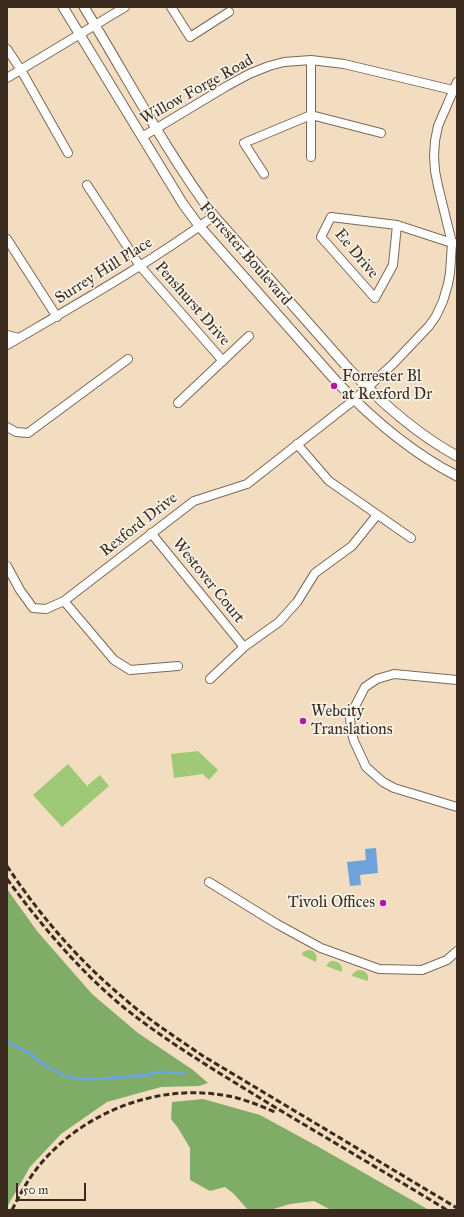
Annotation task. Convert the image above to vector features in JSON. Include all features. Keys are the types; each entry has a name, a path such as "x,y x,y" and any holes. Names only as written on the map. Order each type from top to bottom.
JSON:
{"street":[{"name":"Forrester Boulevard","path":"63,7 183,204 200,227 354,400 399,439 425,458 457,476"},
{"name":"Forrester Boulevard","path":"84,7 198,194 214,216 367,388 410,425 429,439 457,456"},
{"path":"7,78 125,7"},
{"path":"171,7 190,37 229,12"},
{"path":"7,49 21,70 68,153"},
{"path":"311,157 312,60"},
{"name":"Willow Forge Road","path":"142,137 249,74 284,62 312,60 344,64 455,90"},
{"name":"Rexford Drive","path":"7,566 20,590 34,608 46,609 64,601 194,501 247,484 354,400 422,335 436,316 443,301 448,284 455,243 438,186 434,156 438,126 455,90 457,82"},
{"path":"264,174 244,143 311,115 381,133"},
{"name":"Penshurst Drive","path":"87,185 140,266 223,361"},
{"name":"Surrey Hill Place","path":"7,345 57,317 140,266 200,227 214,216"},
{"name":"Ee Drive","path":"397,225 393,265 375,298 321,237 331,217 397,225 455,243"},
{"path":"7,239 57,317"},
{"path":"7,335 19,338"},
{"name":"Penshurst Drive","path":"178,403 249,336"},
{"path":"7,427 16,432 28,433 128,359"},
{"path":"297,444 329,481 411,538"},
{"path":"210,679 244,647 279,622 297,602 315,574 352,546 377,515"},
{"name":"Westover Court","path":"151,533 244,647"},
{"path":"64,601 114,660 130,670 178,666"},
{"path":"457,680 394,674 377,678 365,687 350,716 351,730 354,741 365,766 383,782 400,790 457,807"},
{"path":"209,882 277,924 321,948 379,969 422,970 447,960 457,950"}],"green space":[{"path":"198,751 218,770 209,780 203,774 174,778 171,754"},
{"path":"68,764 88,787 88,785 100,775 109,786 62,827 33,795"},
{"path":"7,889 37,931 92,994 138,1033 193,1070 208,1083 199,1086 161,1087 107,1102 61,1134 30,1167 7,1207"},
{"path":"308,950 315,953 317,957 316,962 302,955 303,952"},
{"path":"332,961 340,964 342,967 342,972 326,966"},
{"path":"358,970 366,973 368,976 368,981 352,976 353,973"},
{"path":"203,1099 260,1115 429,1210 331,1210 314,1201 290,1204 270,1210 248,1210 234,1194 225,1187 210,1191 190,1180 190,1148 171,1119 172,1102"}],"water":[{"path":"376,848 378,873 360,875 361,885 350,886 347,862 366,860 365,849"}],"waterway":[{"path":"7,1041 29,1053 43,1064 67,1077 97,1079 146,1075 159,1072 184,1073"}],"railway":[{"path":"7,866 33,903 62,938 93,970 144,1015 203,1056 457,1208"},
{"path":"7,879 33,913 75,962 106,992 139,1020 175,1045 268,1103 447,1210"},
{"path":"12,1210 34,1172 61,1143 81,1128 103,1115 127,1104 151,1097 202,1093 241,1099 277,1113"}],"place":[{"name":"Forrester Bl at Rexford Dr","path":"334,386"},
{"name":"Webcity Translations","path":"303,721"},
{"name":"Tivoli Offices","path":"383,903"}]}
